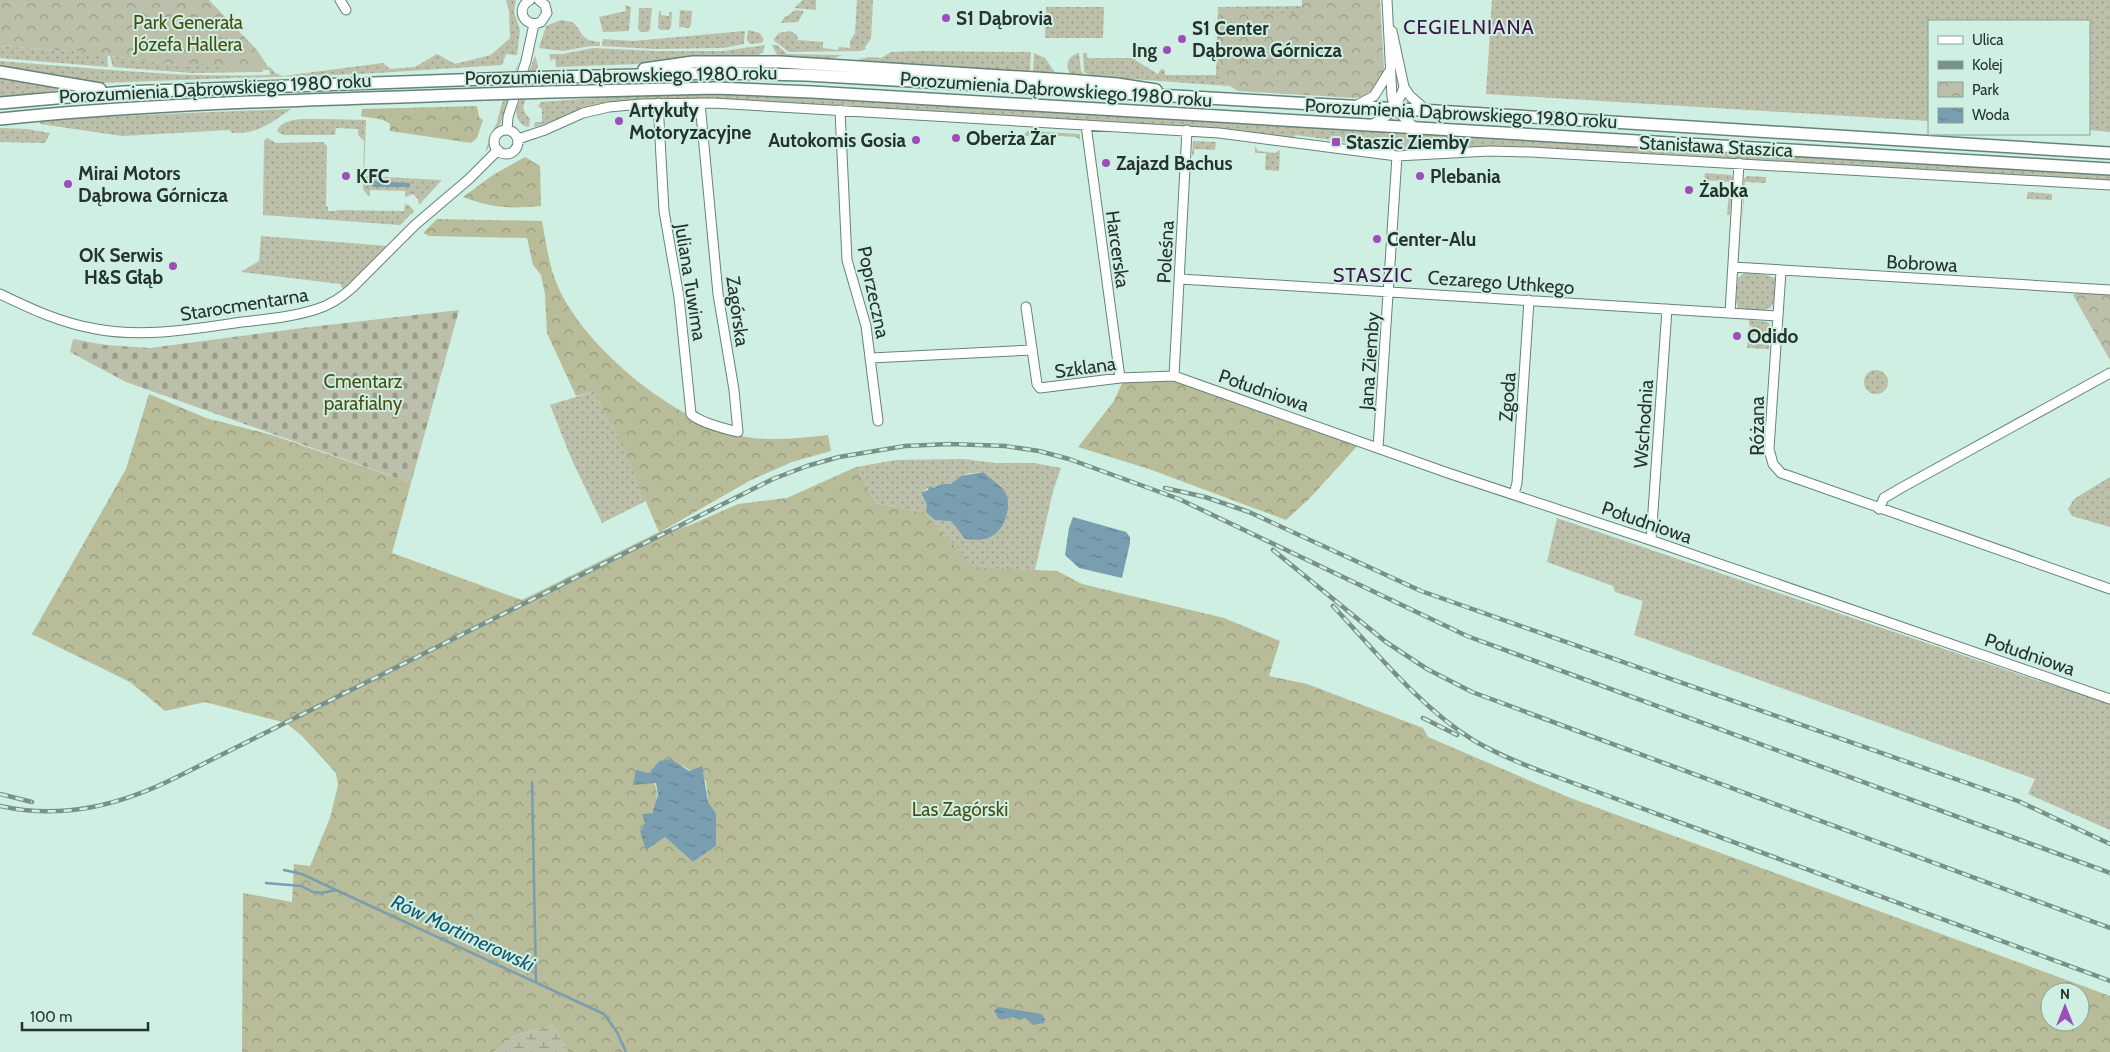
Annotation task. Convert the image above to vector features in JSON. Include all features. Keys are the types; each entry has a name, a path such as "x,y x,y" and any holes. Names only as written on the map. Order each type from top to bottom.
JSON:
{"main road":[{"path":"0,72 124,92"},
{"name":"Porozumienia Dąbrowskiego 1980 roku","path":"0,103 124,92 623,75 789,74 1426,110 2110,153"},
{"name":"Porozumienia Dąbrowskiego 1980 roku","path":"0,119 49,113 139,107 485,94 668,88 774,90 2110,169"}],"street":[{"path":"340,0 346,10"},
{"path":"530,0 523,6 522,14 526,21 534,24 544,20 547,13 545,5 539,0"},
{"path":"1387,0 1389,72 1392,97 1396,109 1414,127"},
{"path":"1389,21 1396,45 1404,87 1410,96 1426,110"},
{"path":"507,130 509,114 526,61 534,24"},
{"path":"1352,107 1374,96 1389,72"},
{"path":"1370,125 1386,118 1396,109 1404,87"},
{"name":"Juliana Tuwima","path":"658,103 664,211 679,297 691,414 695,418 738,432"},
{"name":"Stanisława Staszica","path":"518,139 590,111 620,105 700,103 1187,130 1398,156 1515,151 2110,185"},
{"name":"Zagórska","path":"700,103 718,294 734,390 738,432"},
{"name":"Poprzeczna","path":"840,110 847,260 864,317 878,420"},
{"name":"Harcerska","path":"1086,124 1120,378"},
{"name":"Poleśna","path":"1174,376 1187,130"},
{"path":"500,131 513,131 518,139 518,146 514,151 507,154 498,150 495,144 496,135 500,131"},
{"name":"Starocmentarna","path":"0,294 57,320 98,330 132,334 230,324 319,309 343,296 415,225 469,179 498,150"},
{"name":"Jana Ziemby","path":"1378,448 1398,156"},
{"path":"1730,313 1739,163"},
{"name":"Bobrowa","path":"1733,268 2110,290"},
{"name":"Różana","path":"1781,271 1769,449 1773,464 1781,473 2110,589"},
{"name":"Cezarego Uthkego","path":"1180,279 1777,316"},
{"name":"Zgoda","path":"1514,494 1518,483 1530,300"},
{"name":"Szklana","path":"1026,307 1037,384 1040,388 1120,378 1174,376"},
{"name":"Wschodnia","path":"1651,540 1668,309"},
{"name":"Szklana","path":"871,358 1032,350"},
{"path":"1879,509 1884,498 2110,373"},
{"name":"Południowa","path":"1174,376 1378,448 1651,540 2110,699"}],"green space":[{"name":"Park Generała Józefa Hallera","path":"0,0 209,0 257,50 270,70 178,65 73,51 0,46"},
{"path":"506,0 516,0 514,12 520,30 517,55 506,54 502,65 361,74 100,83 0,69 0,61 135,72 236,76 270,75 269,66 275,73 283,76 383,63 390,69 415,67 437,54 455,64 491,55 510,38 509,11"},
{"path":"803,0 816,0 816,10 794,8"},
{"path":"857,0 873,0 871,39 865,47 866,49 861,51 789,52 773,40 779,33 790,31 797,35 798,40 823,42 823,48 838,50 839,47 850,48 850,41 855,33"},
{"path":"1302,0 1380,0 1384,68 1383,76 1373,93 1356,98 1238,91 1220,80 1219,11 1302,14"},
{"path":"1492,0 2110,0 2110,132 2090,130 2090,20 1928,20 1928,121 1486,94"},
{"path":"625,5 631,7 629,31 603,32 599,17 626,11"},
{"path":"1302,6 1302,14 1220,79 1229,86 1090,76 1084,72 1083,53 1087,53 1087,58 1131,58 1133,53 1137,56 1135,60 1158,74 1161,69 1165,70 1165,75 1216,75 1218,7"},
{"path":"1046,7 1104,7 1103,38 1045,38"},
{"path":"639,8 652,8 648,32 641,32 638,29"},
{"path":"680,10 692,11 689,28 679,27"},
{"path":"795,10 804,11 798,22 781,23 785,16"},
{"path":"659,11 661,11 661,15 669,16 669,12 672,12 669,30 658,28"},
{"path":"561,20 572,22 585,37 600,42 600,46 563,51 539,48 546,26"},
{"path":"748,30 760,33 764,40 761,43 750,44 747,40"},
{"path":"745,31 744,44 723,48 655,49 602,46 603,39 633,41"},
{"path":"765,45 763,52 756,57 683,59 638,64 556,67 555,58 551,61 549,54 563,54 593,48 655,51 723,51"},
{"path":"772,45 777,45 787,54 842,55 826,61 778,57"},
{"path":"0,46 107,55 108,67 0,58"},
{"path":"891,52 1031,52 1030,70 859,62 859,59 881,58"},
{"path":"1034,53 1045,58 1056,74 1033,74"},
{"path":"1079,53 1081,71 1085,77 1072,76 1068,69 1069,59"},
{"path":"535,55 538,66 523,107 530,119 529,127 520,122 516,111"},
{"path":"110,56 178,65 262,69 263,72 192,73 113,67"},
{"path":"519,61 501,123 492,133 485,153 491,134 497,123 501,106"},
{"path":"0,77 69,89 0,98"},
{"path":"711,93 841,99 2110,174 2110,181 1529,147 1421,151 1392,150 1352,146 1352,143 1339,141 1339,139 1332,140 1295,135 1294,138 1179,126 720,99 656,98 608,103 585,108 534,127 535,122 542,122 542,109 538,106 541,102 647,94"},
{"path":"477,106 479,117 483,120 477,138 471,143 390,131 390,124 387,122 361,116 362,109"},
{"path":"291,109 264,127 241,133 232,133 230,130 122,136 40,124 40,121 43,119"},
{"path":"292,120 366,120 364,176 442,180 419,205 418,199 413,194 405,197 405,191 370,190 370,196 368,196 363,189 364,141 358,135 358,129 336,128 335,135 283,135 277,131 280,126"},
{"path":"0,128 27,129 50,133 45,143 0,142"},
{"path":"1027,131 1080,134 1080,140 1076,137 1029,134 1029,136 1023,136"},
{"path":"267,138 276,143 323,142 327,146 326,206 328,211 404,211 405,204 409,205 414,211 400,225 263,215 264,141"},
{"path":"1193,141 1216,142 1215,150 1194,149 1194,155 1192,155"},
{"path":"1255,146 1258,151 1275,153 1280,150 1279,171 1265,170 1266,153 1255,153"},
{"path":"525,157 540,166 541,206 501,207 463,197 493,175"},
{"path":"1705,173 1731,175 1733,178 1730,215 1727,215 1730,182 1704,180"},
{"path":"1747,176 1766,177 1766,183 1745,182 1742,226 1744,179"},
{"path":"2028,192 2052,194 2052,200 2027,199"},
{"name":"Las Zagórski","path":"437,219 542,221 552,271 571,311 589,334 611,357 661,399 715,428 741,436 774,439 828,435 831,451 792,462 751,480 662,531 688,526 738,504 787,498 856,467 876,503 924,513 975,567 1057,571 1082,584 1224,618 1280,641 1269,676 1307,684 1423,728 1428,737 1568,797 2072,982 2040,982 2040,1032 2090,1032 2090,989 2110,996 2110,1052 568,1052 553,1025 516,1035 493,1052 242,1052 243,893 292,902 294,864 310,866 330,818 338,785 336,773 302,736 286,723 205,702 165,711 130,682 32,634 126,469 149,394 206,418 272,435 411,483 392,553 522,600 659,532 613,425 609,424 595,391 576,396 547,333 545,294 541,275 533,265 527,238 429,236 423,233","holes":["659,761 683,766 706,781 708,802 716,813 716,846 693,862 665,837 640,831 656,803 656,789 649,773"]},
{"path":"261,236 388,246 343,289 340,284 241,272 259,261"},
{"path":"1744,273 1766,275 1775,278 1775,301 1771,307 1762,311 1738,308 1736,300 1738,278"},
{"path":"2078,292 2110,294 2110,360 2073,295"},
{"name":"Cmentarz parafialny","path":"459,310 411,483 126,382 70,352 73,339 105,345 150,348"},
{"path":"1749,320 1768,322 1771,328 1770,337 1764,338 1749,325"},
{"path":"1749,327 1758,335 1753,335 1753,343 1769,345 1769,349 1747,348"},
{"path":"1876,370 1881,371 1887,377 1887,387 1881,393 1876,394 1871,393 1865,387 1864,382 1865,377 1871,371"},
{"path":"1172,380 1360,443 1309,499 1286,520 1149,469 1078,447 1114,401 1122,383"},
{"path":"595,391 609,424 613,424 646,501 602,523 571,458 550,405"},
{"path":"964,459 995,463 1034,463 1061,468 1053,491 1035,570 975,567 924,513 876,503 856,467 896,460","holes":["983,472 988,479 1001,486 965,539 951,521 927,505 921,494 929,487 934,488 941,484 951,484 961,476 970,473"]},
{"path":"2110,477 2110,527 2072,516 2068,509 2074,499"},
{"path":"1557,518 2027,677 2110,703 2110,830 2028,794 2035,779 1634,635 1643,601 1615,592 1613,586 1547,562"},
{"path":"553,1025 568,1052 493,1052 516,1035"}],"water":[{"path":"372,181 410,183 410,187 372,187"},
{"path":"983,472 1004,490 1008,502 1007,515 1001,527 992,536 976,540 965,539 951,521 935,520 926,512 927,505 921,493 928,490 929,486 934,488 941,484 951,484 961,476"},
{"path":"1073,517 1126,532 1130,537 1130,543 1122,578 1079,568 1065,555 1069,528"},
{"path":"671,759 689,771 702,766 708,802 716,813 716,846 693,862 665,837 646,850 640,831 645,823 642,814 652,813 658,795 656,783 633,785 636,770 649,773 659,761"},
{"path":"999,1007 1041,1014 1045,1019 1044,1023 1033,1025 1025,1018 1019,1020 1013,1017 999,1019 994,1011"}],"waterway":[{"path":"532,782 536,982"},
{"path":"284,870 302,874 336,890"},
{"name":"Rów Mortimerowski","path":"266,883 301,886 313,892 322,893 336,890 604,1014 617,1032 626,1052"}],"railway":[{"path":"0,806 23,810 69,810 113,802 156,787 773,479 807,466 839,457 905,446 950,444 1005,446 1039,451 1069,459 1179,499 1467,636 2110,873"},
{"path":"1165,488 1205,497 1249,512 1421,591 2018,801 2110,844"},
{"path":"1273,550 1386,642 1427,669 1472,692 2110,928"},
{"path":"1333,606 1416,695 1453,726 1473,740 1494,751 1536,769 2110,981"},
{"path":"1423,718 1457,735"},
{"path":"0,794 32,802"}],"place":[{"name":"S1 Dąbrovia","path":"946,18"},
{"name":"S1 Center Dąbrowa Górnicza","path":"1182,39"},
{"name":"Ing","path":"1167,50"},
{"name":"Artykuły Motoryzacyjne","path":"619,121"},
{"name":"Oberża Żar","path":"956,138"},
{"name":"Autokomis Gosia","path":"916,140"},
{"name":"Staszic Ziemby","path":"1336,142"},
{"name":"Zajazd Bachus","path":"1106,163"},
{"name":"KFC","path":"346,176"},
{"name":"Plebania","path":"1420,176"},
{"name":"Mirai Motors Dąbrowa Górnicza","path":"68,184"},
{"name":"Żabka","path":"1689,190"},
{"name":"Center-Alu","path":"1377,239"},
{"name":"OK Serwis H&S Głąb","path":"173,266"},
{"name":"Odido","path":"1737,336"}],"district":[{"name":"CEGIELNIANA","path":"1469,27"},
{"name":"STASZIC","path":"1373,275"}]}
